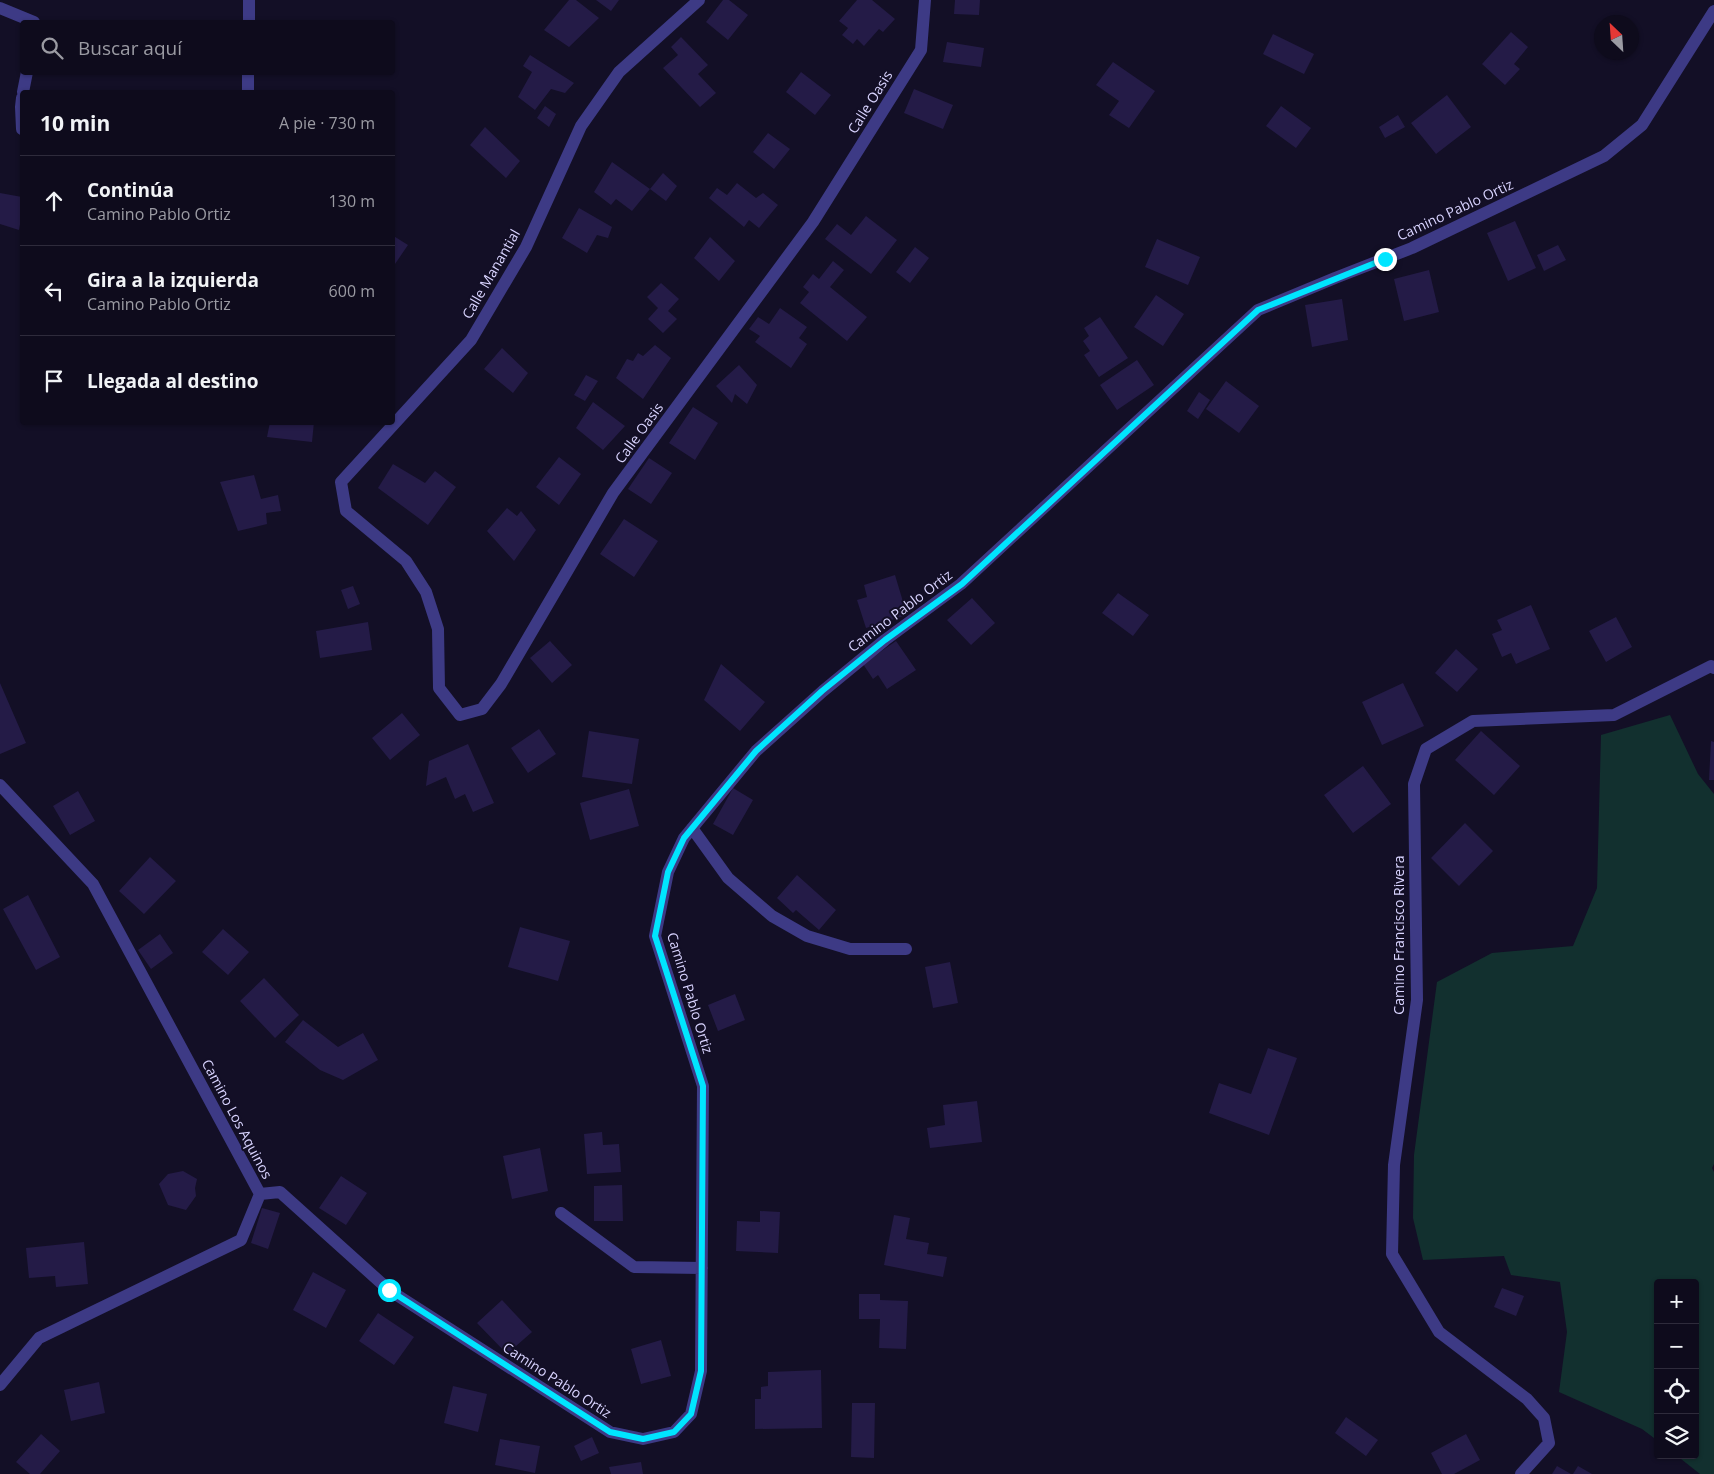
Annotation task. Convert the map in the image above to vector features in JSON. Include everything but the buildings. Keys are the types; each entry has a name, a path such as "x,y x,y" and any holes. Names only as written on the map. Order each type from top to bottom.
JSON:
{"street":[{"path":"249,0 249,20"},
{"name":"Calle Manantial","path":"395,423 471,340 526,246 581,126 619,72 699,0"},
{"name":"Calle Oasis","path":"391,549 406,562 426,592 438,629 439,688 460,714 482,709 501,684 613,493 813,222 920,50 926,0"},
{"path":"0,8 29,20"},
{"name":"Camino Pablo Ortiz","path":"260,1194 280,1192 389,1290 610,1432 643,1439 674,1432 691,1414 701,1371 703,1086 655,936 668,872 684,838 756,751 822,691 885,640 962,584 1258,310 1412,248 1604,156 1642,124 1714,11"},
{"path":"23,90 26,75"},
{"path":"248,75 248,90"},
{"name":"Calle Manantial","path":"391,549 346,511 341,482 393,425"},
{"name":"Camino Francisco Rivera","path":"1521,1474 1550,1443 1544,1418 1527,1399 1439,1332 1392,1254 1394,1165 1417,1000 1414,784 1426,749 1473,721 1614,715 1711,666 1714,668"},
{"name":"Camino Los Aquinos","path":"0,785 93,884 260,1194 241,1240 39,1338 0,1385"},
{"path":"692,828 728,878 772,916 807,936 850,949 906,949"},
{"path":"561,1213 634,1267 702,1268"}],"green space":[{"path":"1670,715 1698,774 1714,794 1714,1164 1712,1168 1714,1172 1714,1474 1700,1474 1681,1459 1699,1459 1699,1279 1654,1279 1654,1438 1642,1429 1559,1392 1567,1332 1560,1282 1511,1275 1504,1256 1423,1260 1413,1218 1414,1155 1437,982 1492,953 1573,946 1597,888 1601,735"}],"route":[{"path":"389,1290 610,1432 643,1439 674,1432 691,1414 701,1371 703,1086 655,936 668,872 684,838 756,751 822,691 885,640 962,584 1258,310 1385,259"}]}
